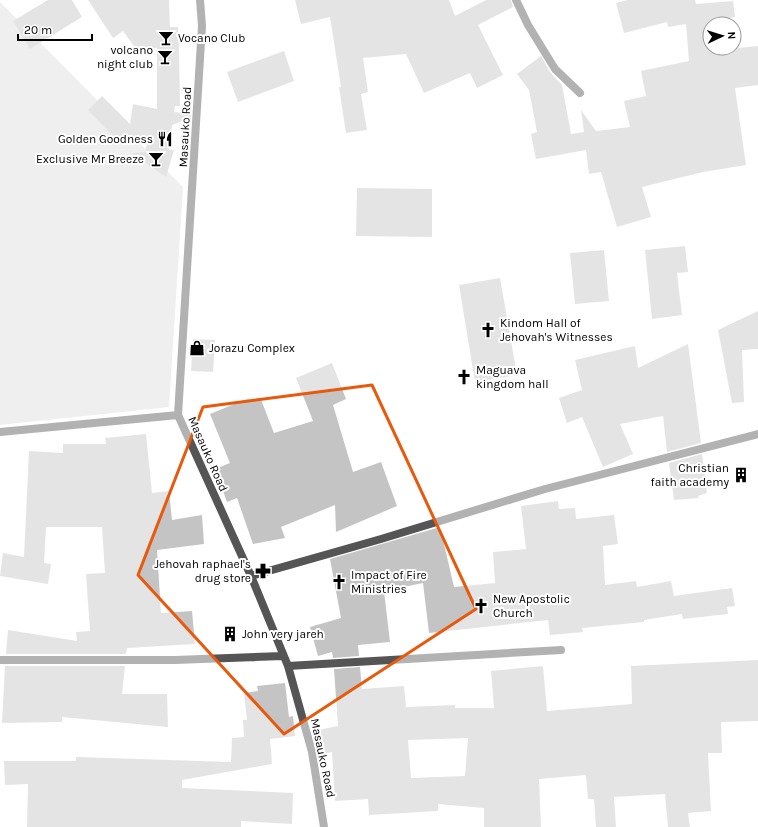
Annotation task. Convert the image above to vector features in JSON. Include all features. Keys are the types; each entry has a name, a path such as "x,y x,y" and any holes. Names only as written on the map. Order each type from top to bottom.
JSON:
{"street":[{"name":"Masauko Road","path":"200,0 202,26 178,415 251,576 288,666 312,752 324,827"},
{"path":"516,0 528,25 555,69 580,93"},
{"path":"0,432 178,415"},
{"path":"251,576 381,539 545,489 758,434"},
{"path":"288,666 561,650"},
{"path":"0,660 175,660 283,656"}],"highlighted area":[{"path":"372,385 476,609 284,734 138,575 203,407"}],"shaded area":[{"path":"0,2 183,187 169,407 0,425"}],"building":[{"path":"48,0 72,0 82,17 30,49 13,21"},
{"path":"88,0 169,0 170,27 178,27 180,106 175,106 174,112 191,114 191,118 172,125 169,150 174,150 166,177 131,153 145,152 147,144 113,136 88,110 102,96 130,124 133,104 157,109 157,48 136,49 123,31 113,38"},
{"path":"295,0 449,0 455,16 486,0 511,0 513,7 478,25 503,75 477,88 470,73 424,93 406,54 363,58 368,92 361,94 367,130 346,133 339,87 341,87 330,17 301,24"},
{"path":"628,0 695,0 696,4 733,1 735,16 702,16 702,56 742,56 742,48 758,46 758,85 735,88 746,165 703,172 642,187 651,217 617,227 601,172 589,174 586,150 536,159 531,134 537,132 529,90 517,74 541,56 550,72 562,85 571,134 584,132 581,110 596,131 630,127 624,101 646,96 641,71 689,61 686,24 668,27 667,22 624,33 616,3"},
{"path":"284,51 294,81 238,102 227,72"},
{"path":"357,188 432,189 432,237 356,236"},
{"path":"685,246 688,272 677,273 682,315 652,319 645,250"},
{"path":"604,250 609,301 575,304 570,253"},
{"name":"Kindom Hall of Jehovah's Witnesses","path":"500,278 517,375 475,382 459,285"},
{"path":"758,311 758,349 742,350 744,402 732,403 718,330"},
{"path":"193,339 215,340 213,372 191,371"},
{"path":"688,344 701,443 667,452 663,416 620,424 633,454 603,467 582,417 567,423 559,398 582,390 575,360 635,346 638,368"},
{"path":"332,363 346,399 333,405 353,472 381,462 397,506 336,532 335,505 281,527 285,538 253,544 237,498 227,502 215,469 230,463 210,414 249,398 250,401 260,397 274,433 313,421 296,378"},
{"path":"146,434 152,493 169,491 172,520 202,515 204,544 157,550 161,613 192,611 195,644 127,648 126,654 6,654 8,630 77,641 76,632 90,631 86,574 105,573 102,527 46,527 44,563 51,564 48,584 0,576 3,553 24,557 29,451 63,453 63,444 106,444 105,438"},
{"path":"702,454 707,493 698,496 699,498 674,500 669,463"},
{"path":"558,501 559,509 575,508 576,519 614,515 618,544 603,546 605,585 636,581 637,587 671,581 674,596 732,588 735,606 727,607 728,614 683,619 682,614 644,620 644,622 582,628 583,632 550,635 548,620 429,633 423,583 384,591 390,642 358,645 359,656 333,658 332,652 318,656 310,627 341,618 330,559 440,527 454,587 495,583 493,552 526,549 521,506"},
{"path":"758,660 758,721 721,722 722,753 708,753 711,811 688,813 690,827 668,827 665,794 614,797 616,827 596,827 594,799 588,799 586,775 539,779 541,827 484,827 484,808 438,804 438,811 369,815 368,799 335,801 332,752 318,755 313,731 338,726 334,669 360,667 362,689 404,686 406,707 455,705 455,708 494,708 491,671 543,666 547,711 632,704 631,666","holes":["468,738 465,776 411,778 408,740"]},
{"path":"5,666 125,666 122,694 167,694 168,727 62,717 62,722 2,723"},
{"path":"285,683 289,717 293,716 295,736 270,739 272,764 182,780 182,788 293,793 292,824 241,821 241,827 27,827 28,784 5,785 4,761 76,761 76,757 231,762 232,738 244,737 243,720 247,720 244,693 258,691 257,686"}],"place":[{"name":"Vocano Club","path":"166,38"},
{"name":"volcano night club","path":"165,57"},
{"name":"Golden Goodness","path":"165,139"},
{"name":"Exclusive Mr Breeze","path":"156,159"},
{"name":"Kindom Hall of Jehovah's Witnesses","path":"488,330"},
{"name":"Jorazu Complex","path":"197,348"},
{"name":"Maguava kingdom hall","path":"464,377"},
{"name":"Christian faith academy","path":"741,475"},
{"name":"Jehovah raphael's drug store","path":"263,571"},
{"name":"Impact of Fire Ministries","path":"339,582"},
{"name":"New Apostolic Church","path":"481,606"},
{"name":"John very jareh","path":"230,634"}]}
